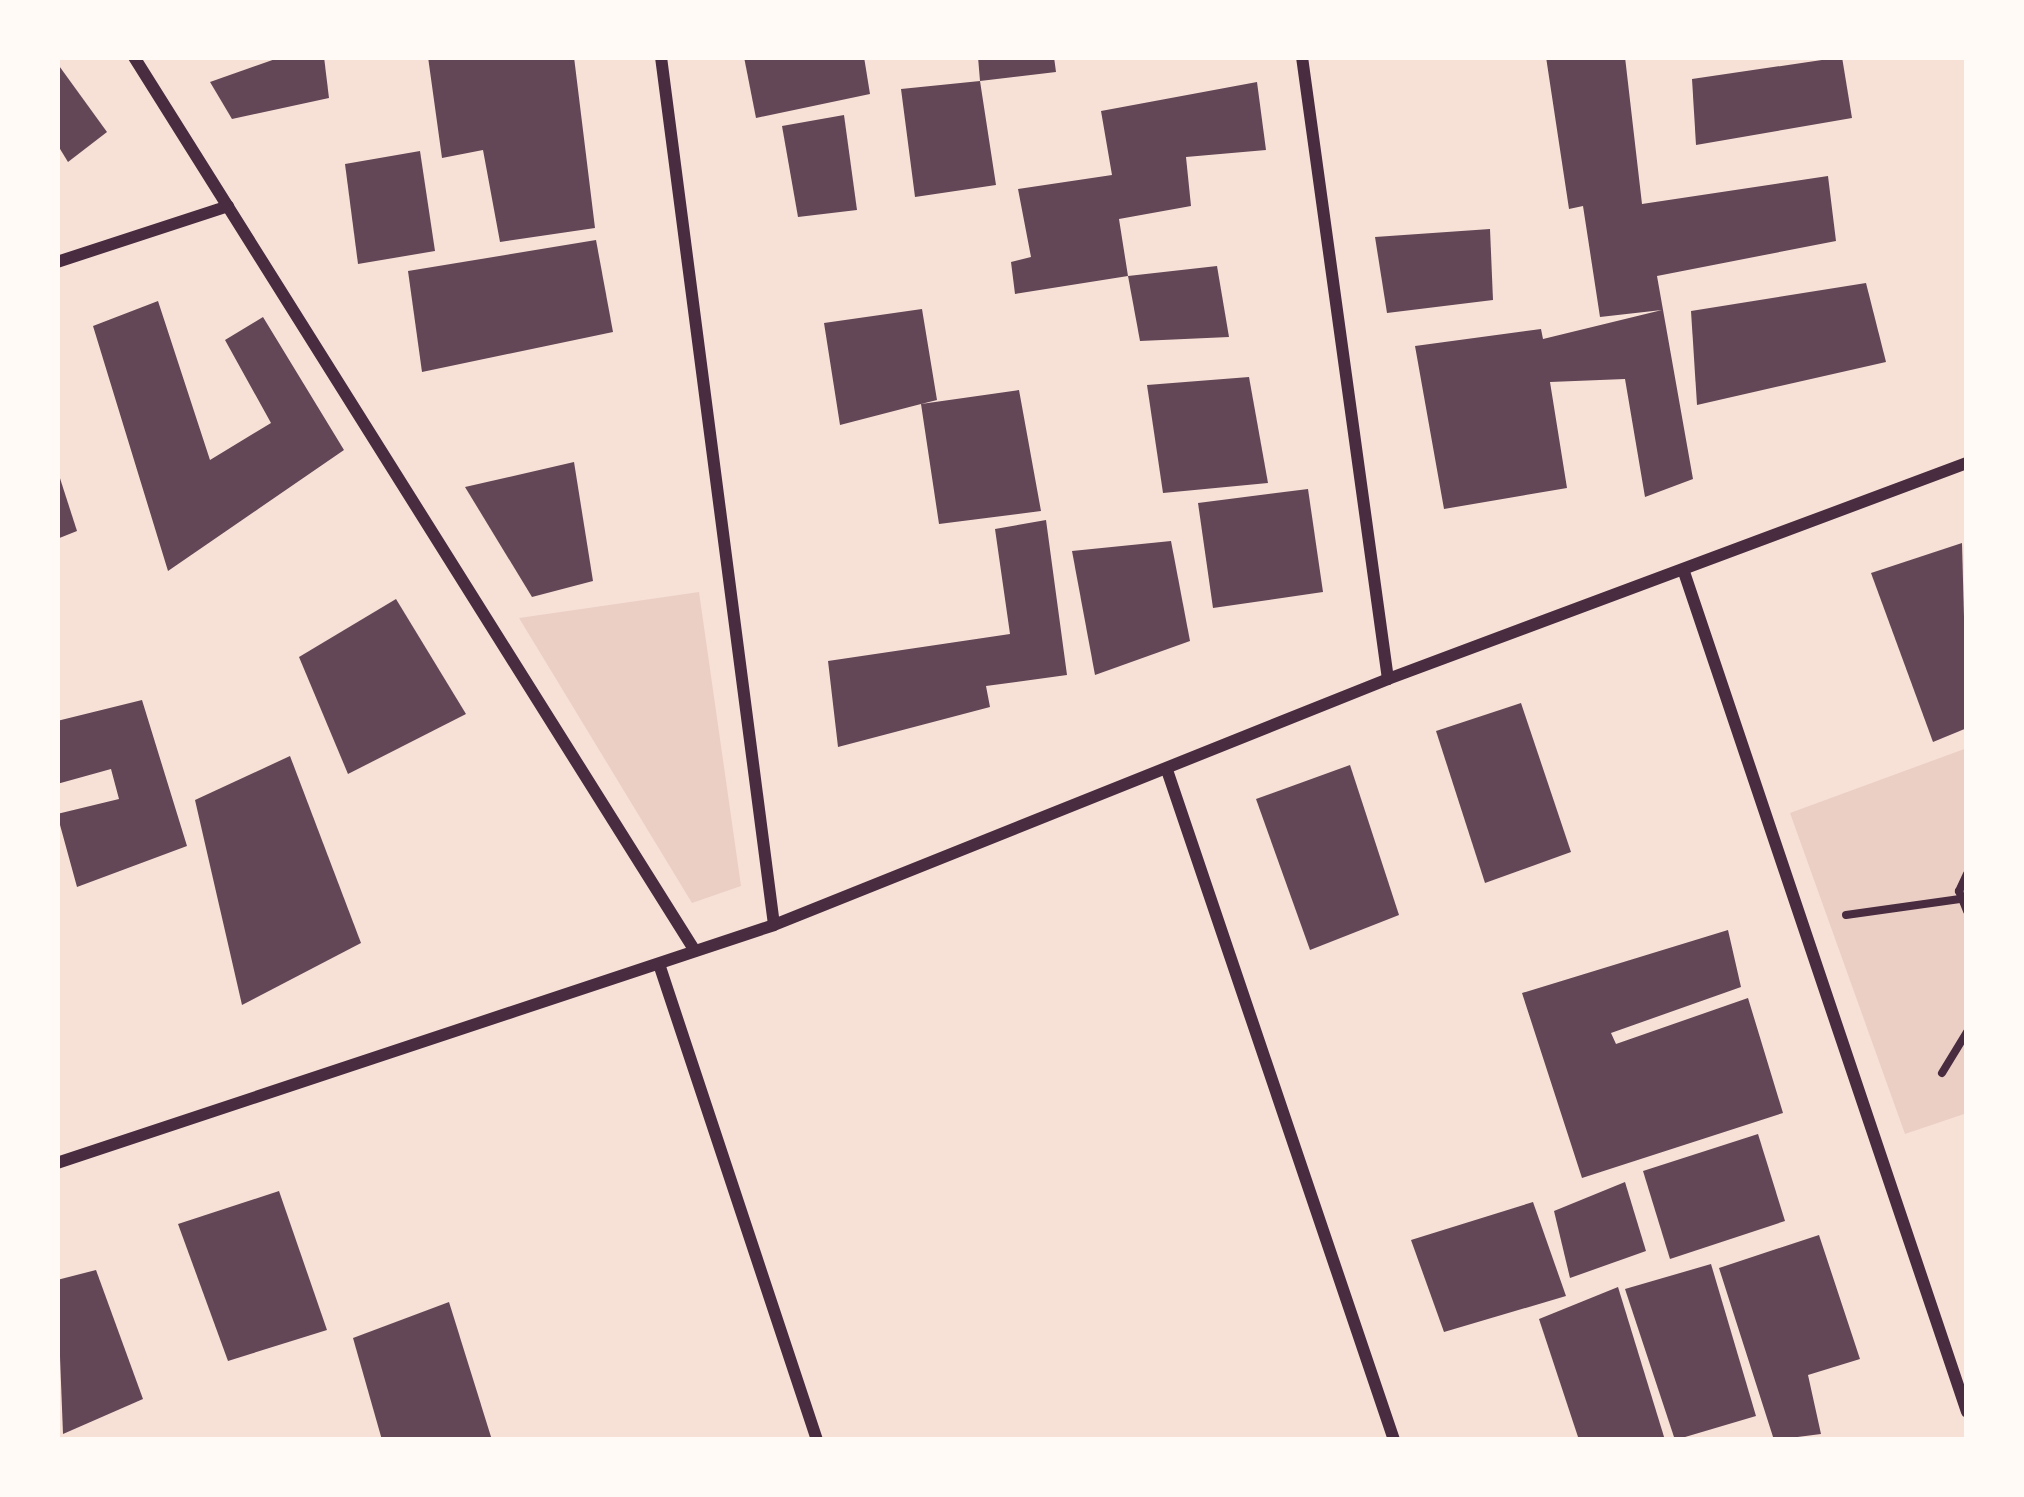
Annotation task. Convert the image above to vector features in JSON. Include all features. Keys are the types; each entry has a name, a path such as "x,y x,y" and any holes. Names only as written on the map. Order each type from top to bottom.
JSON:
{"street":[{"path":"134,57 695,951"},
{"path":"661,57 774,925"},
{"path":"1302,57 1388,679"},
{"path":"57,262 228,206"},
{"path":"57,1163 774,925 1168,773 1388,679 1967,463"},
{"path":"1684,572 1967,1412"},
{"path":"1168,773 1394,1440"},
{"path":"659,964 818,1440"}],"path":[{"path":"1967,874 1960,899 1967,911"},
{"path":"1846,915 1960,899"},
{"path":"1942,1073 1967,1032"}],"shaded area":[{"path":"699,592 741,886 692,903 519,618"},
{"path":"1967,748 1967,1113 1905,1134 1790,813"}],"building":[{"path":"281,57 324,57 329,98 232,119 210,82"},
{"path":"428,57 574,57 595,228 500,242 483,150 442,158"},
{"path":"744,57 864,57 870,94 756,118"},
{"path":"978,57 1054,57 1056,72 980,81"},
{"path":"1546,57 1625,57 1642,204 1828,176 1836,241 1657,276 1693,479 1645,497 1625,379 1550,382 1567,488 1444,509 1415,346 1541,329 1543,339 1662,310 1600,317 1583,206 1569,209"},
{"path":"1842,57 1852,118 1696,145 1692,79"},
{"path":"57,63 107,132 68,162 57,144"},
{"path":"980,81 996,185 915,197 901,89"},
{"path":"1257,82 1266,150 1186,157 1191,206 1119,219 1128,276 1015,294 1011,262 1031,257 1018,189 1112,175 1101,111"},
{"path":"844,115 857,210 798,217 782,126"},
{"path":"420,151 435,251 358,264 345,164"},
{"path":"1490,229 1493,300 1387,313 1375,237"},
{"path":"596,240 613,332 422,372 408,271"},
{"path":"1217,266 1229,337 1140,341 1128,276"},
{"path":"1866,283 1886,362 1697,405 1691,311"},
{"path":"158,301 210,460 271,423 225,340 263,317 344,450 168,571 93,326"},
{"path":"922,309 937,400 840,425 824,323"},
{"path":"1249,377 1268,483 1163,493 1147,385"},
{"path":"1019,390 1041,511 939,524 921,404"},
{"path":"574,462 593,581 532,597 465,487"},
{"path":"57,469 77,531 57,539"},
{"path":"1308,489 1323,592 1213,608 1198,503"},
{"path":"1046,520 1067,675 986,686 990,707 838,747 828,661 1010,634 995,529"},
{"path":"1171,541 1190,641 1095,675 1072,551"},
{"path":"1962,543 1967,728 1933,742 1871,573"},
{"path":"396,599 466,714 348,774 299,657"},
{"path":"142,700 187,846 77,887 57,814 119,799 111,769 57,784 57,721"},
{"path":"1521,703 1571,852 1485,883 1436,731"},
{"path":"290,756 361,943 242,1005 195,800"},
{"path":"1350,765 1399,915 1310,950 1256,799"},
{"path":"1728,930 1741,987 1611,1033 1616,1044 1748,998 1783,1113 1582,1178 1522,993"},
{"path":"1758,1134 1785,1221 1670,1259 1643,1171"},
{"path":"1625,1182 1646,1251 1570,1278 1554,1211"},
{"path":"279,1191 327,1330 228,1361 178,1224"},
{"path":"1533,1202 1566,1296 1444,1332 1411,1240"},
{"path":"1819,1235 1860,1359 1808,1375 1821,1434 1774,1440 1719,1268"},
{"path":"1711,1264 1756,1416 1675,1440 1625,1289"},
{"path":"96,1270 143,1399 63,1434 57,1280"},
{"path":"1618,1287 1665,1440 1579,1440 1539,1319"},
{"path":"449,1302 492,1440 382,1440 353,1338"}]}
